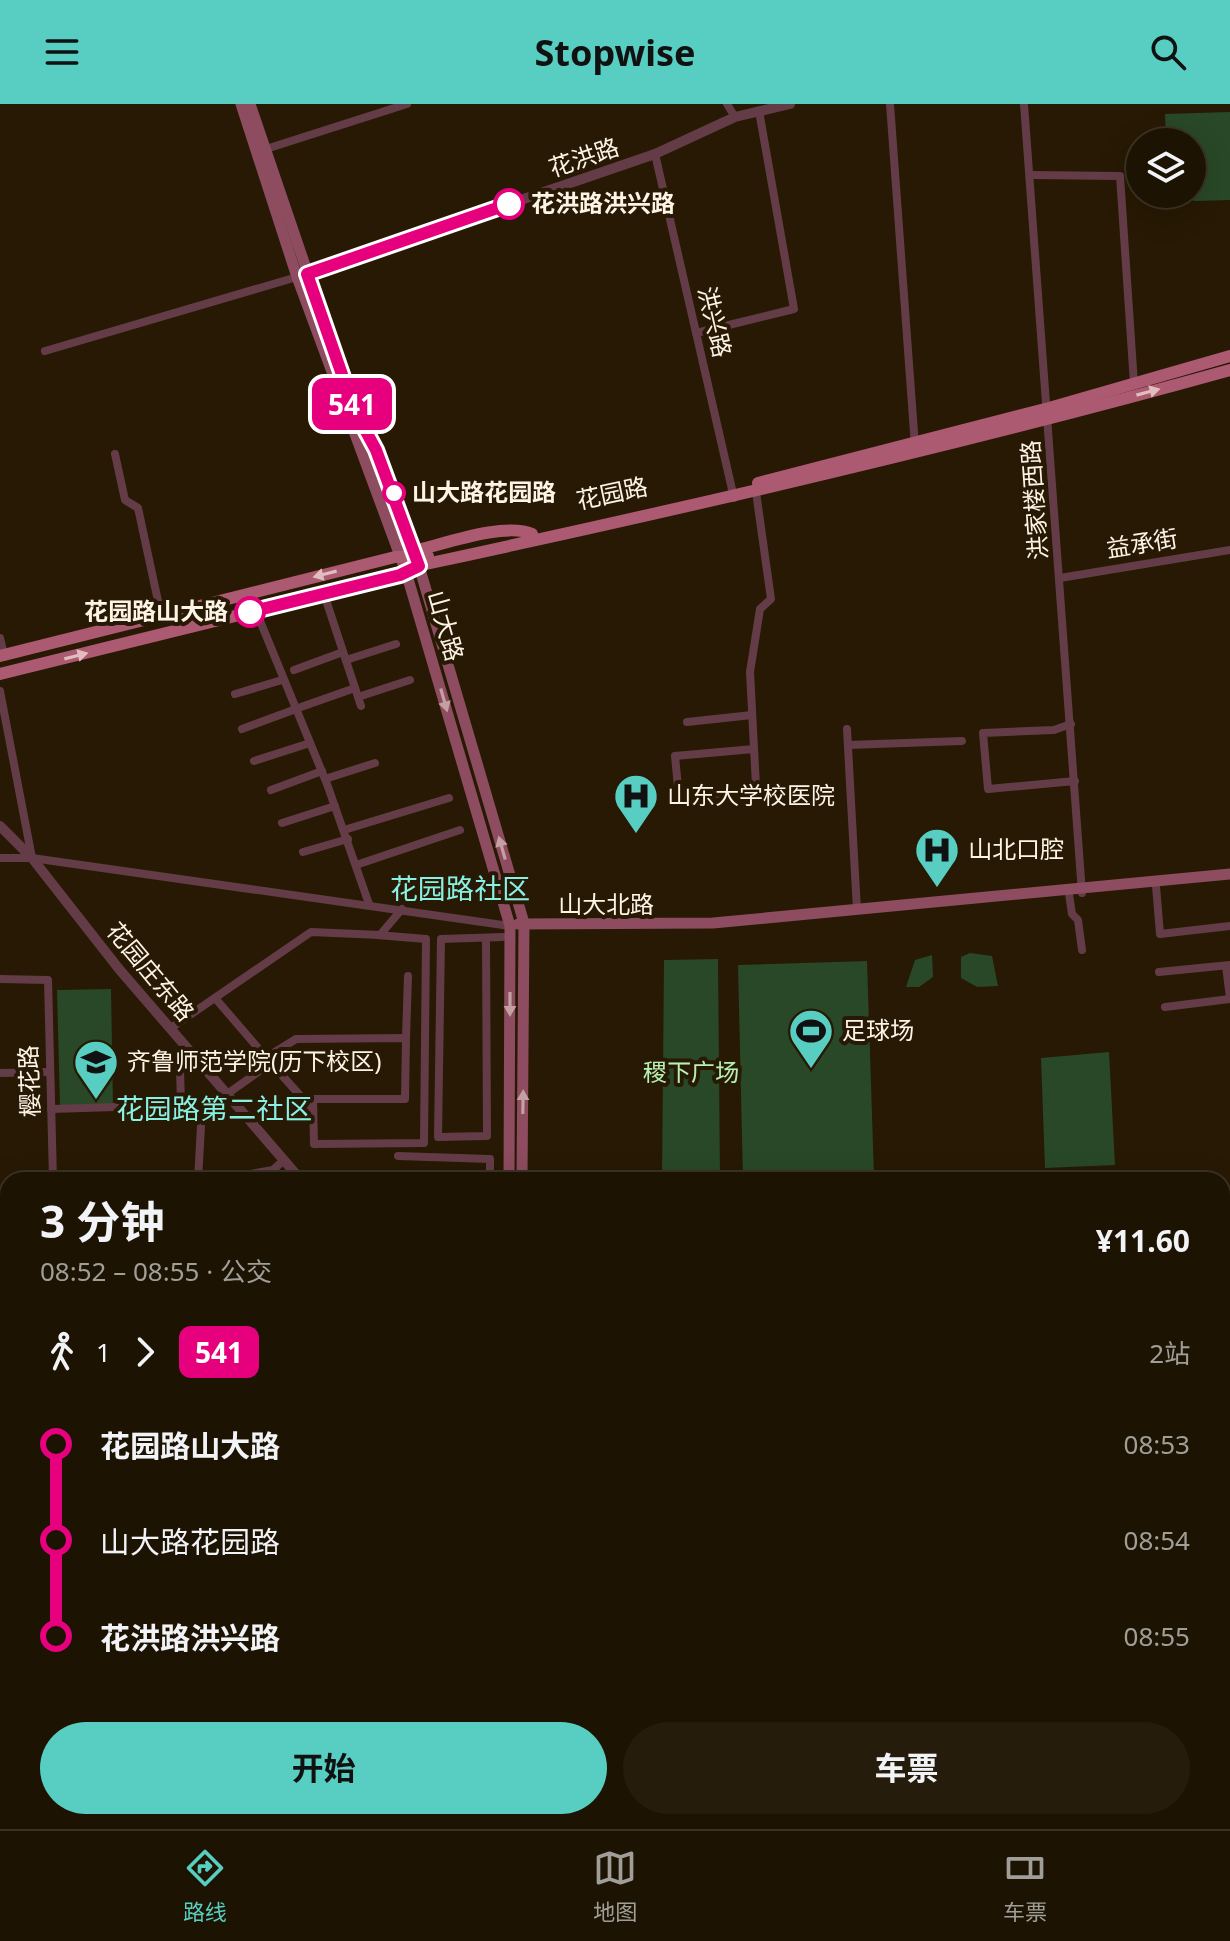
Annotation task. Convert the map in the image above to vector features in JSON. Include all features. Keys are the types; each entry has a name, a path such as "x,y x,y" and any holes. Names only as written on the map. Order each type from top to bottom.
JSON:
{"main road":[{"name":"山大路","path":"241,104 400,558"},
{"name":"山大路","path":"250,104 302,275 412,557 524,925 522,1172"},
{"name":"花园路","path":"1049,414 1134,384 1230,356"},
{"name":"花园路","path":"2,656 400,558 733,494 1230,370"},
{"name":"花园路","path":"0,674 324,594 412,557 756,492 915,448"},
{"name":"山大路","path":"412,557 510,926 509,1172"},
{"name":"山大北路","path":"524,925 722,926 1156,886 1230,876"},
{"name":"山大北路","path":"510,926 713,923 1230,876"}],"street":[{"path":"266,149 407,104"},
{"path":"727,104 735,117"},
{"name":"花洪路","path":"302,275 655,154 735,117 790,104"},
{"path":"890,104 915,448"},
{"name":"洪家楼西路","path":"1024,104 1082,891"},
{"path":"696,333 794,309 759,111"},
{"name":"洪兴路","path":"655,154 733,494"},
{"path":"1030,175 1120,176 1134,384"},
{"path":"45,351 302,275"},
{"path":"115,454 125,500 138,508 161,615"},
{"path":"754,749 675,756 679,797 746,791 756,786 750,672 760,609 771,599 756,492"},
{"name":"益承街","path":"1060,578 1230,550"},
{"path":"324,594 358,697"},
{"path":"256,611 282,680 299,708 369,904"},
{"path":"0,638 2,656"},
{"path":"294,670 396,644"},
{"path":"235,694 282,680"},
{"path":"242,729 299,708 358,697 410,680"},
{"path":"0,691 32,858"},
{"path":"687,722 752,715"},
{"path":"1071,724 1054,730 983,733 988,789 1075,781"},
{"path":"847,729 857,910"},
{"path":"848,745 962,741"},
{"path":"254,761 310,743"},
{"path":"271,790 375,763"},
{"path":"303,852 449,798"},
{"path":"282,823 335,806"},
{"name":"花园庄东路","path":"0,826 32,858 119,969 294,1172"},
{"path":"356,865 460,830"},
{"path":"0,858 32,858 510,926"},
{"path":"1156,886 1160,934 1230,926"},
{"path":"1069,894 1072,914 1078,920 1082,950"},
{"path":"380,935 402,909"},
{"path":"171,1028 311,932 426,939 424,1143 314,1144 313,1099 405,1099 408,976"},
{"path":"486,938 487,1136 438,1137 441,939 503,937"},
{"path":"1159,972 1228,965 1230,998 1165,1007"},
{"name":"樱花路","path":"0,979 48,980 53,1172"},
{"path":"215,998 313,1110"},
{"path":"227,1094 296,1039 406,1038"},
{"path":"51,1109 181,1105 180,1068 186,1047"},
{"path":"0,1073 50,1072"},
{"path":"198,1172 201,1126"},
{"path":"398,1156 490,1159 490,1172"},
{"path":"264,1172 273,1170 284,1160"}],"green space":[{"path":"1230,112 1230,200 1206,201 1206,128 1166,128 1165,114"},
{"path":"970,953 992,956 998,986 977,987 961,978 961,957"},
{"path":"932,955 933,977 919,987 906,987 915,960"},
{"name":"稷下广场","path":"718,959 720,1172 662,1172 664,960"},
{"path":"867,961 874,1172 743,1172 738,965"},
{"path":"111,989 113,1105 60,1106 57,990"},
{"path":"1109,1052 1115,1165 1045,1168 1041,1058"}],"bus line":[{"name":"541","path":"250,612 400,575 419,566 367,427 354,409 307,274 509,204"}],"place":[{"name":"花洪路洪兴路","path":"509,204"},
{"name":"山大路花园路","path":"394,493"},
{"name":"花园路山大路","path":"250,612"},
{"name":"山东大学校医院","path":"636,835"},
{"name":"山北口腔","path":"937,889"},
{"name":"足球场","path":"811,1070"},
{"name":"齐鲁师范学院(历下校区)","path":"96,1101"}],"district":[{"name":"花园路社区","path":"460,889"},
{"name":"花园路第二社区","path":"214,1109"}]}
